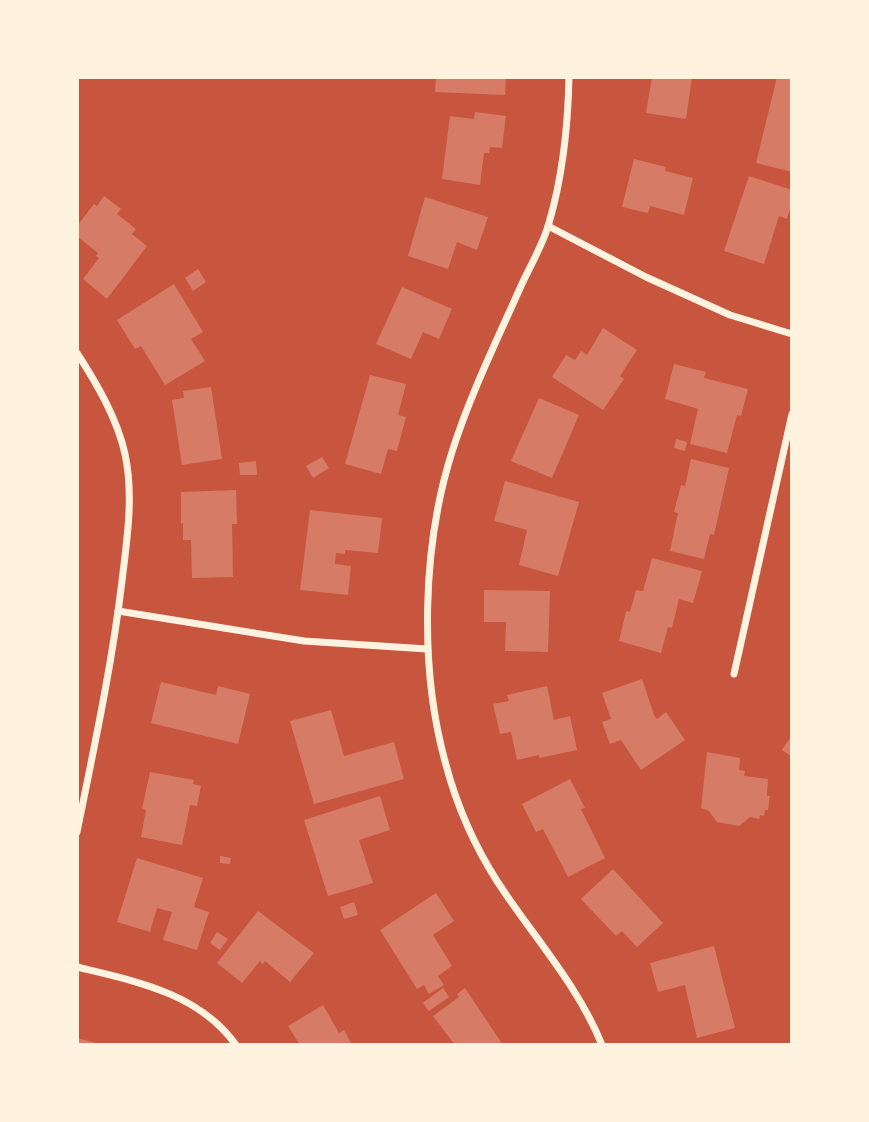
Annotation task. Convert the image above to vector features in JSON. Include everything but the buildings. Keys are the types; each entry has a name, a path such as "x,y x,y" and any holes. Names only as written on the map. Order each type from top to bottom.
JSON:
{"street":[{"path":"569,77 568,120 562,169 548,226 480,377 452,450 442,485 431,547 428,649 435,710 446,765 471,836 497,880 560,970 603,1045"},
{"path":"548,226 646,277 730,315 792,334"},
{"path":"77,353 112,416 125,453 130,492 118,611 77,832"},
{"path":"734,674 792,415"},
{"path":"118,611 304,641 428,649"},
{"path":"77,967 146,984 182,999 204,1012 236,1045"}]}
